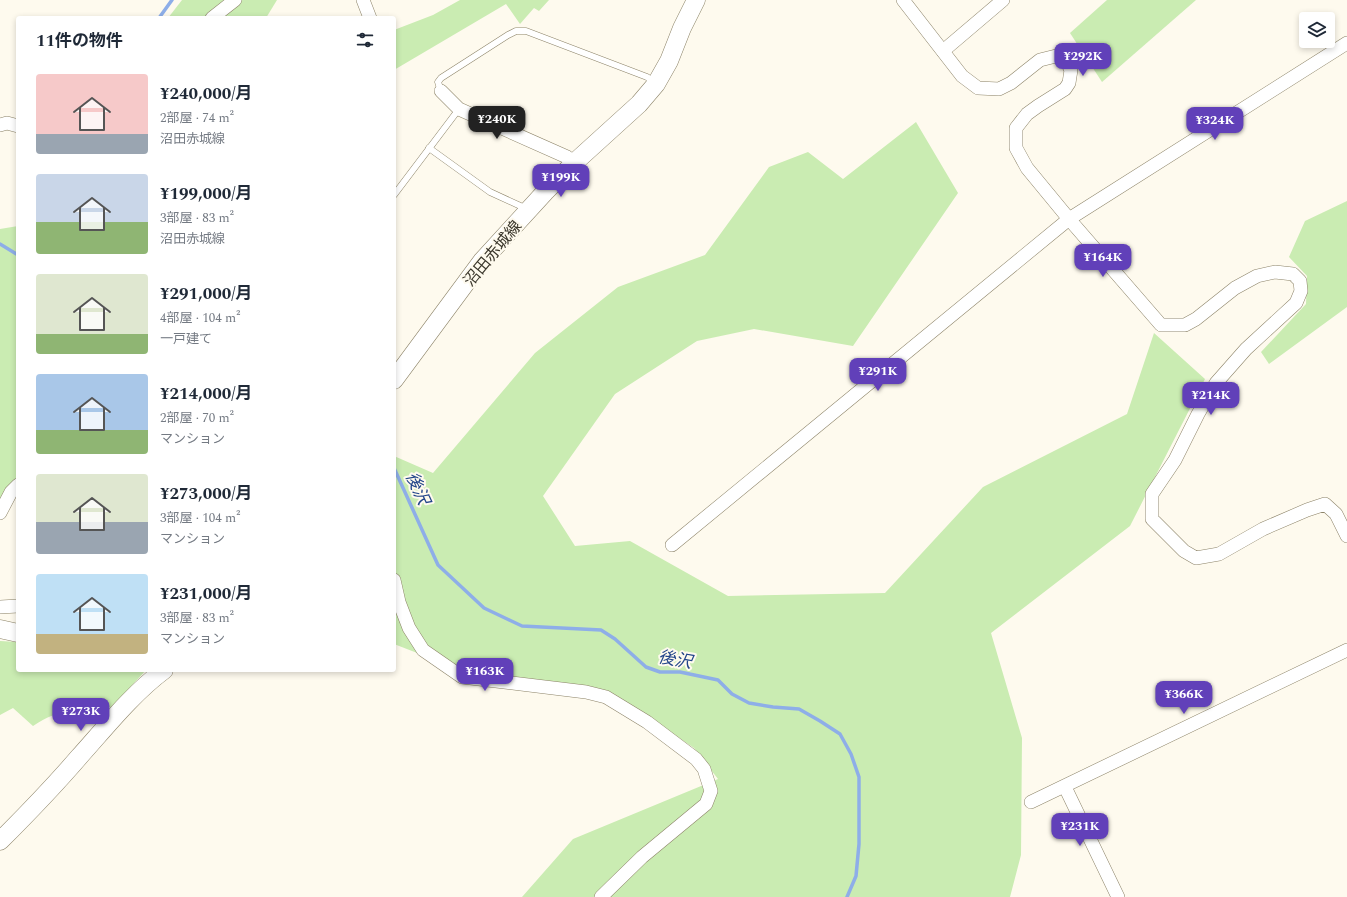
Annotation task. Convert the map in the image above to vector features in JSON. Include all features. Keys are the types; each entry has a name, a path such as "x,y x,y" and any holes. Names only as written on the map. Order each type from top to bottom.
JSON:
{"main road":[{"name":"沼田赤城線","path":"396,377 482,262 574,163 622,121 656,84 669,61 682,28 696,0"},
{"path":"0,629 16,633"},
{"path":"0,842 42,799 125,706 162,672"}],"street":[{"path":"215,16 235,0"},
{"path":"903,0 962,76 978,88 999,90 1011,83 1040,60 1056,56 1066,60 1071,70 1069,83 1064,90 1027,114 1016,128 1016,148 1027,168 1161,325 1185,325 1196,319 1235,288 1257,276 1275,272 1293,274 1300,281 1301,291 1296,303 1246,349 1216,383 1198,414 1175,460 1152,494 1152,519 1184,551 1196,558 1219,554 1263,529 1307,510 1326,504 1336,514 1347,536"},
{"path":"943,51 1003,0"},
{"path":"365,1 369,16"},
{"path":"672,545 1069,219 1347,43"},
{"path":"441,91 459,109 567,157 574,163"},
{"path":"0,125 8,124 16,126"},
{"path":"0,513 11,492 16,486"},
{"path":"396,589 399,602 409,628 423,650 462,677 586,692 606,697 648,722 696,760 704,769 711,790 706,804 642,857 601,897"},
{"path":"0,607 16,606"},
{"path":"1031,802 1347,650"},
{"path":"1064,787 1118,897"}],"lane":[{"path":"441,91 438,82 441,78 516,31 526,31 647,77 656,84"},
{"path":"396,192 459,109"},
{"path":"429,148 490,192 529,210"}],"green space":[{"path":"182,0 277,0 267,16 170,16"},
{"path":"460,0 549,0 539,11 534,8 520,24 506,4 396,69 396,29 433,15"},
{"path":"1107,0 1196,0 1102,82 1070,33"},
{"path":"916,122 958,193 853,346 754,329 697,341 615,394 543,496 575,546 630,541 728,596 885,593 983,487 1127,414 1154,333 1205,379 1130,526 991,633 1022,738 1021,855 1010,897 522,897 573,839 718,779 694,748 610,692 466,672 396,645 396,457 433,473 535,353 618,287 705,255 769,167 808,152 843,179"},
{"path":"1347,201 1347,307 1269,364 1261,352 1306,304 1307,276 1289,257 1305,221"},
{"path":"16,226 16,478 10,485 0,504 0,229"},
{"path":"0,641 16,642 16,672 144,672 125,693 117,707 63,712 53,715 33,726 13,708 0,715"}],"waterway":[{"path":"160,16 172,0"},
{"name":"後沢","path":"0,244 16,254"},
{"name":"後沢","path":"396,472 438,565 484,608 522,626 601,630 615,639 646,667 660,672 680,672 718,680 732,694 749,703 799,709 840,734 851,754 859,777 859,844 856,876 847,897"}]}
